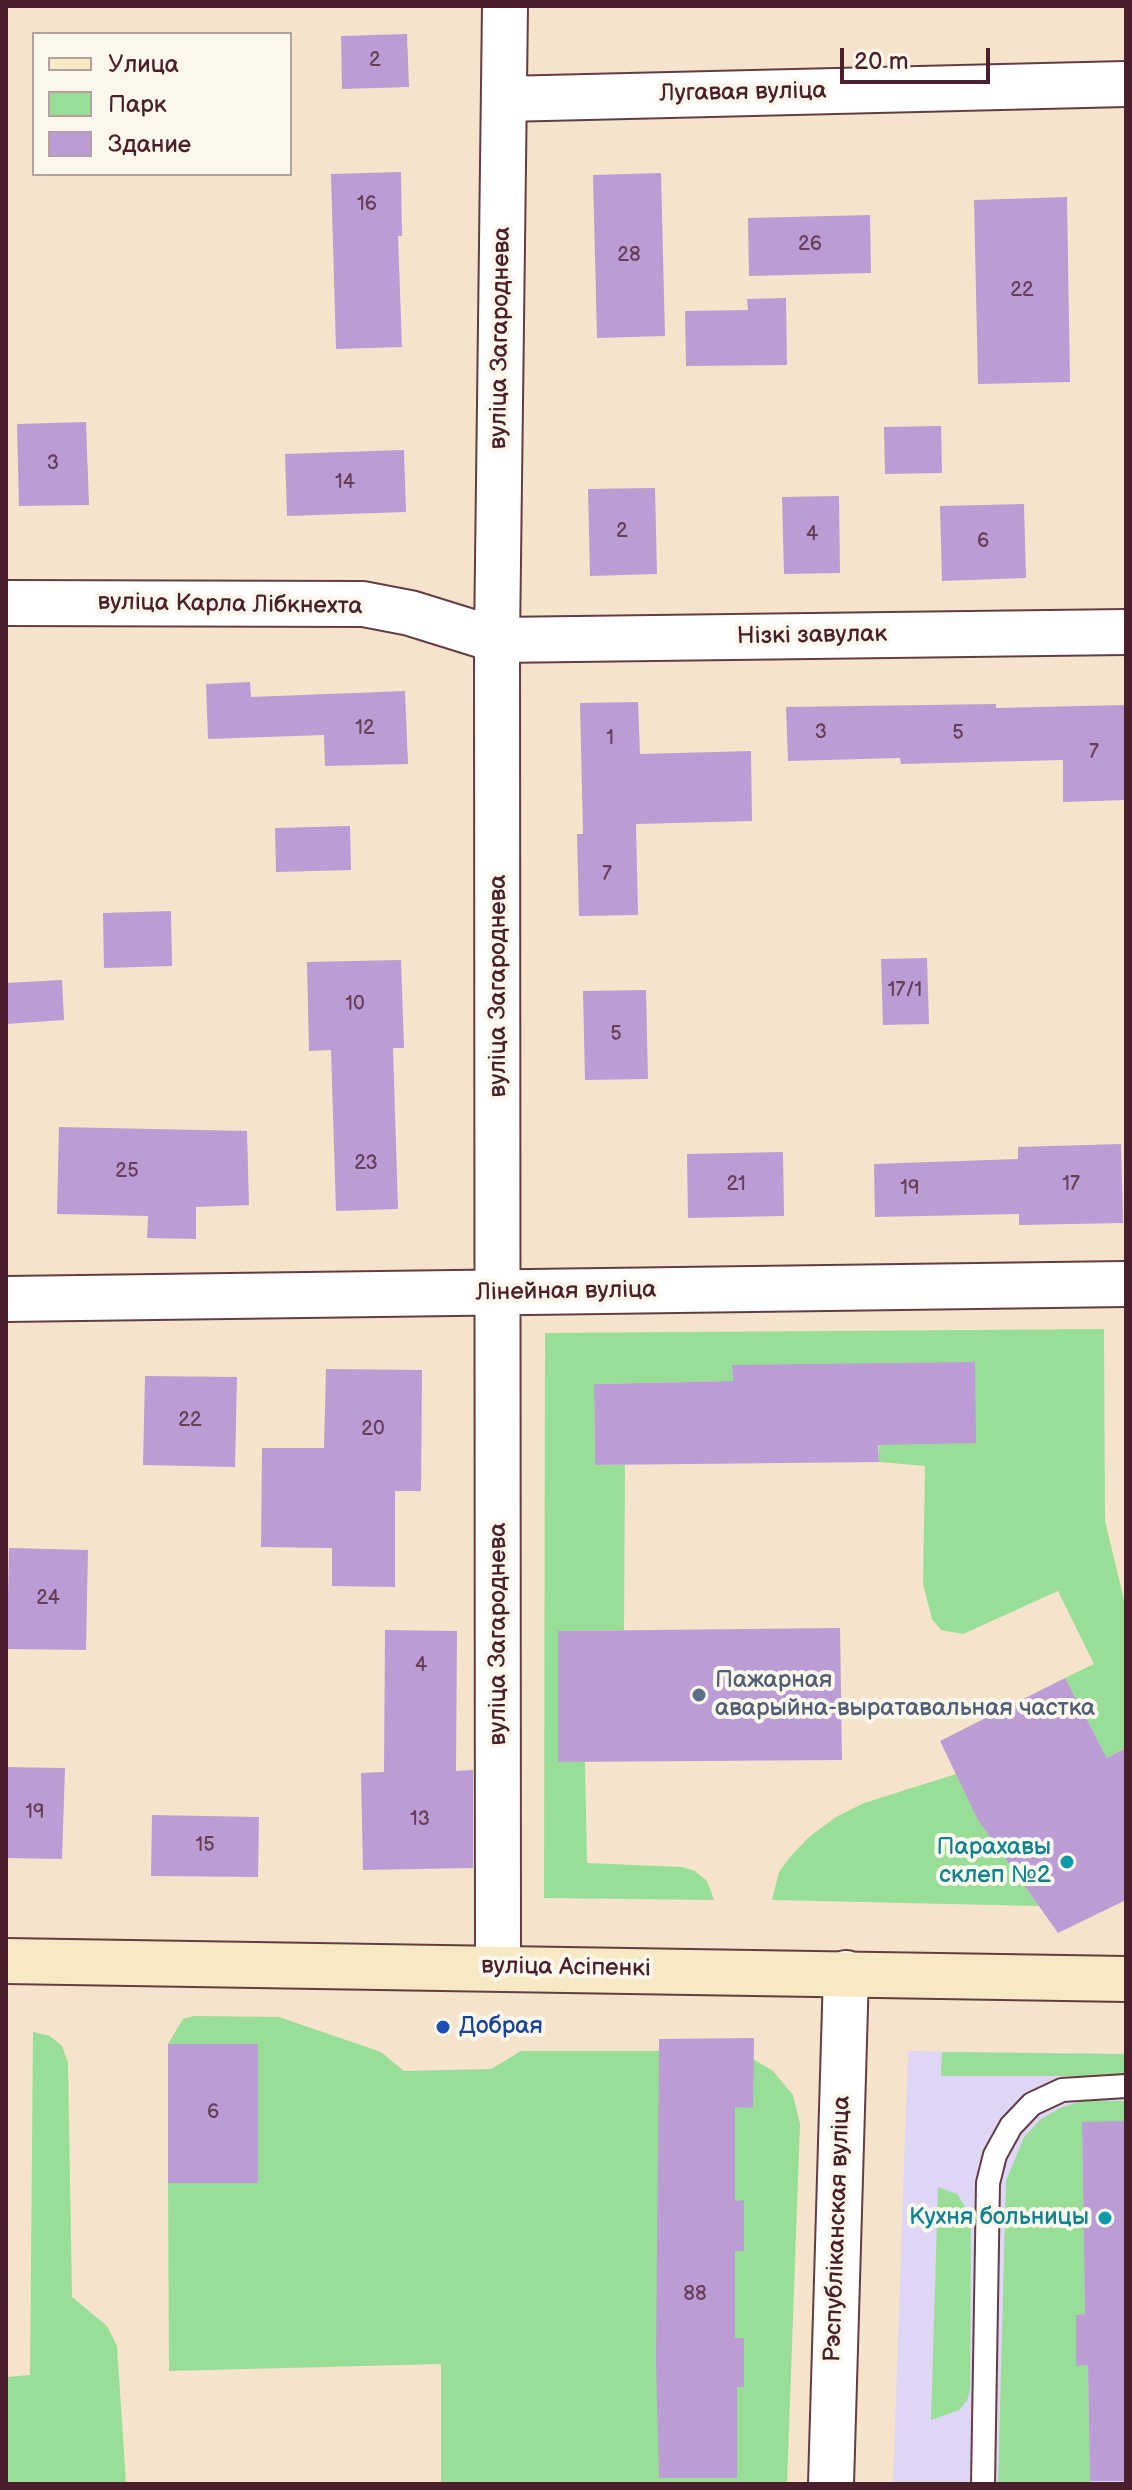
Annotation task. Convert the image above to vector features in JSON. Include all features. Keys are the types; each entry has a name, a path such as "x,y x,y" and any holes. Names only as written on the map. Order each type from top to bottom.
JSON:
{"main road":[{"name":"вуліца Асіпенкі","path":"6,1961 1126,1979"}],"street":[{"name":"вуліца Загароднева","path":"498,1967 500,1293 497,640 505,6"},
{"name":"Лугавая вуліца","path":"504,99 1126,84"},
{"name":"вуліца Карла Лібкнехта","path":"6,603 363,604 410,613 497,640"},
{"name":"Нізкі завулак","path":"497,640 1126,632"},
{"name":"Лінейная вуліца","path":"6,1299 1126,1284"},
{"name":"Рэспубліканская вуліца","path":"831,2484 846,1973"}],"lane":[{"path":"983,2484 988,2183 995,2155 1011,2126 1032,2104 1062,2090 1126,2086"}],"shaded area":[{"path":"908,2051 1126,2054 1126,2484 893,2484"}],"green space":[{"path":"1104,1329 1105,1521 1126,1608 1126,1748 1107,1758 1065,1678 1094,1664 1058,1591 963,1634 941,1630 932,1619 923,1584 925,1466 879,1462 878,1364 732,1366 733,1381 594,1384 595,1465 625,1465 624,1630 558,1631 558,1762 585,1762 587,1863 682,1867 695,1871 707,1881 714,1900 544,1898 545,1333"},
{"path":"956,1774 981,1824 1039,1906 772,1900 779,1872 790,1857 809,1837 836,1817 864,1803"},
{"path":"193,2016 279,2017 381,2052 404,2071 491,2069 521,2051 720,2051 748,2056 773,2071 793,2095 800,2124 787,2484 441,2484 441,2364 169,2371 168,2183 258,2182 258,2044 168,2044 183,2019"},
{"path":"33,2032 50,2036 62,2046 68,2063 72,2297 107,2326 117,2346 126,2484 6,2484 6,2377 30,2375"},
{"path":"942,2052 1126,2054 1126,2076 941,2076"},
{"path":"1082,2101 1126,2101 1126,2121 1082,2123 1085,2314 1076,2315 1076,2365 1088,2365 1090,2484 998,2484 1006,2181 1024,2137 1041,2119 1060,2108"},
{"path":"938,2187 957,2194 971,2216 970,2389 967,2401 959,2410 931,2420"}],"building":[{"path":"407,34 409,87 342,89 341,36"},
{"path":"401,172 402,236 398,236 402,347 336,349 331,174"},
{"path":"661,173 665,336 597,338 593,175"},
{"path":"1067,197 1070,382 978,384 974,200"},
{"path":"870,215 871,273 749,276 748,218"},
{"path":"786,298 787,365 686,366 685,311 748,310 747,299"},
{"path":"86,422 89,505 19,506 17,424"},
{"path":"941,426 942,473 885,474 884,427"},
{"path":"404,450 406,512 287,516 285,454"},
{"path":"655,488 657,574 590,576 588,489"},
{"path":"839,496 840,573 784,574 782,497"},
{"path":"1024,504 1026,578 942,581 940,506"},
{"path":"250,682 251,697 405,691 408,764 325,766 324,735 208,739 206,684"},
{"path":"638,702 640,754 751,751 752,821 636,824 638,915 579,916 577,834 583,834 580,703"},
{"path":"996,704 996,708 1126,705 1126,800 1063,802 1063,760 901,764 900,758 788,761 786,707"},
{"path":"350,826 351,870 276,872 275,828"},
{"path":"171,911 172,966 104,968 103,913"},
{"path":"927,958 929,1024 883,1025 881,959"},
{"path":"401,960 404,1048 393,1048 398,1209 336,1211 331,1050 309,1051 307,962"},
{"path":"62,980 64,1020 6,1024 6,983"},
{"path":"646,990 648,1079 585,1080 583,991"},
{"path":"59,1127 247,1131 249,1205 196,1207 196,1239 147,1238 148,1216 57,1214"},
{"path":"1121,1144 1123,1223 1019,1225 1019,1214 875,1217 874,1164 1018,1159 1018,1147"},
{"path":"783,1152 784,1216 688,1218 687,1154"},
{"path":"975,1362 976,1443 878,1445 879,1462 595,1465 594,1384 733,1381 732,1365"},
{"path":"326,1369 422,1370 421,1491 395,1491 395,1587 332,1586 332,1548 261,1547 262,1448 324,1448"},
{"path":"145,1376 237,1377 235,1467 143,1465"},
{"path":"9,1548 88,1550 86,1650 7,1649"},
{"name":"Пажарная аварыйна-выратавальная частка","path":"840,1628 842,1760 558,1762 558,1631"},
{"path":"385,1630 457,1631 456,1771 473,1770 473,1868 363,1870 361,1773 384,1772"},
{"path":"1065,1678 1107,1758 1126,1748 1126,1900 1058,1933 978,1820 940,1741"},
{"path":"6,1767 65,1768 62,1859 6,1858"},
{"path":"152,1815 259,1817 258,1877 151,1876"},
{"path":"754,2038 753,2108 735,2107 735,2201 744,2200 744,2251 735,2251 735,2338 744,2338 744,2387 737,2387 737,2478 659,2478 656,2361 659,2039"},
{"path":"168,2044 258,2044 258,2183 168,2183"},
{"name":"Кухня больницы","path":"1126,2121 1126,2481 1090,2481 1088,2365 1076,2366 1076,2315 1085,2314 1082,2122"}],"place":[{"name":"Пажарная аварыйна-выратавальная частка","path":"699,1695"},
{"name":"Парахавы склеп №2","path":"1067,1862"},
{"name":"Добрая","path":"443,2027"},
{"name":"Кухня больницы","path":"1105,2218"}]}
